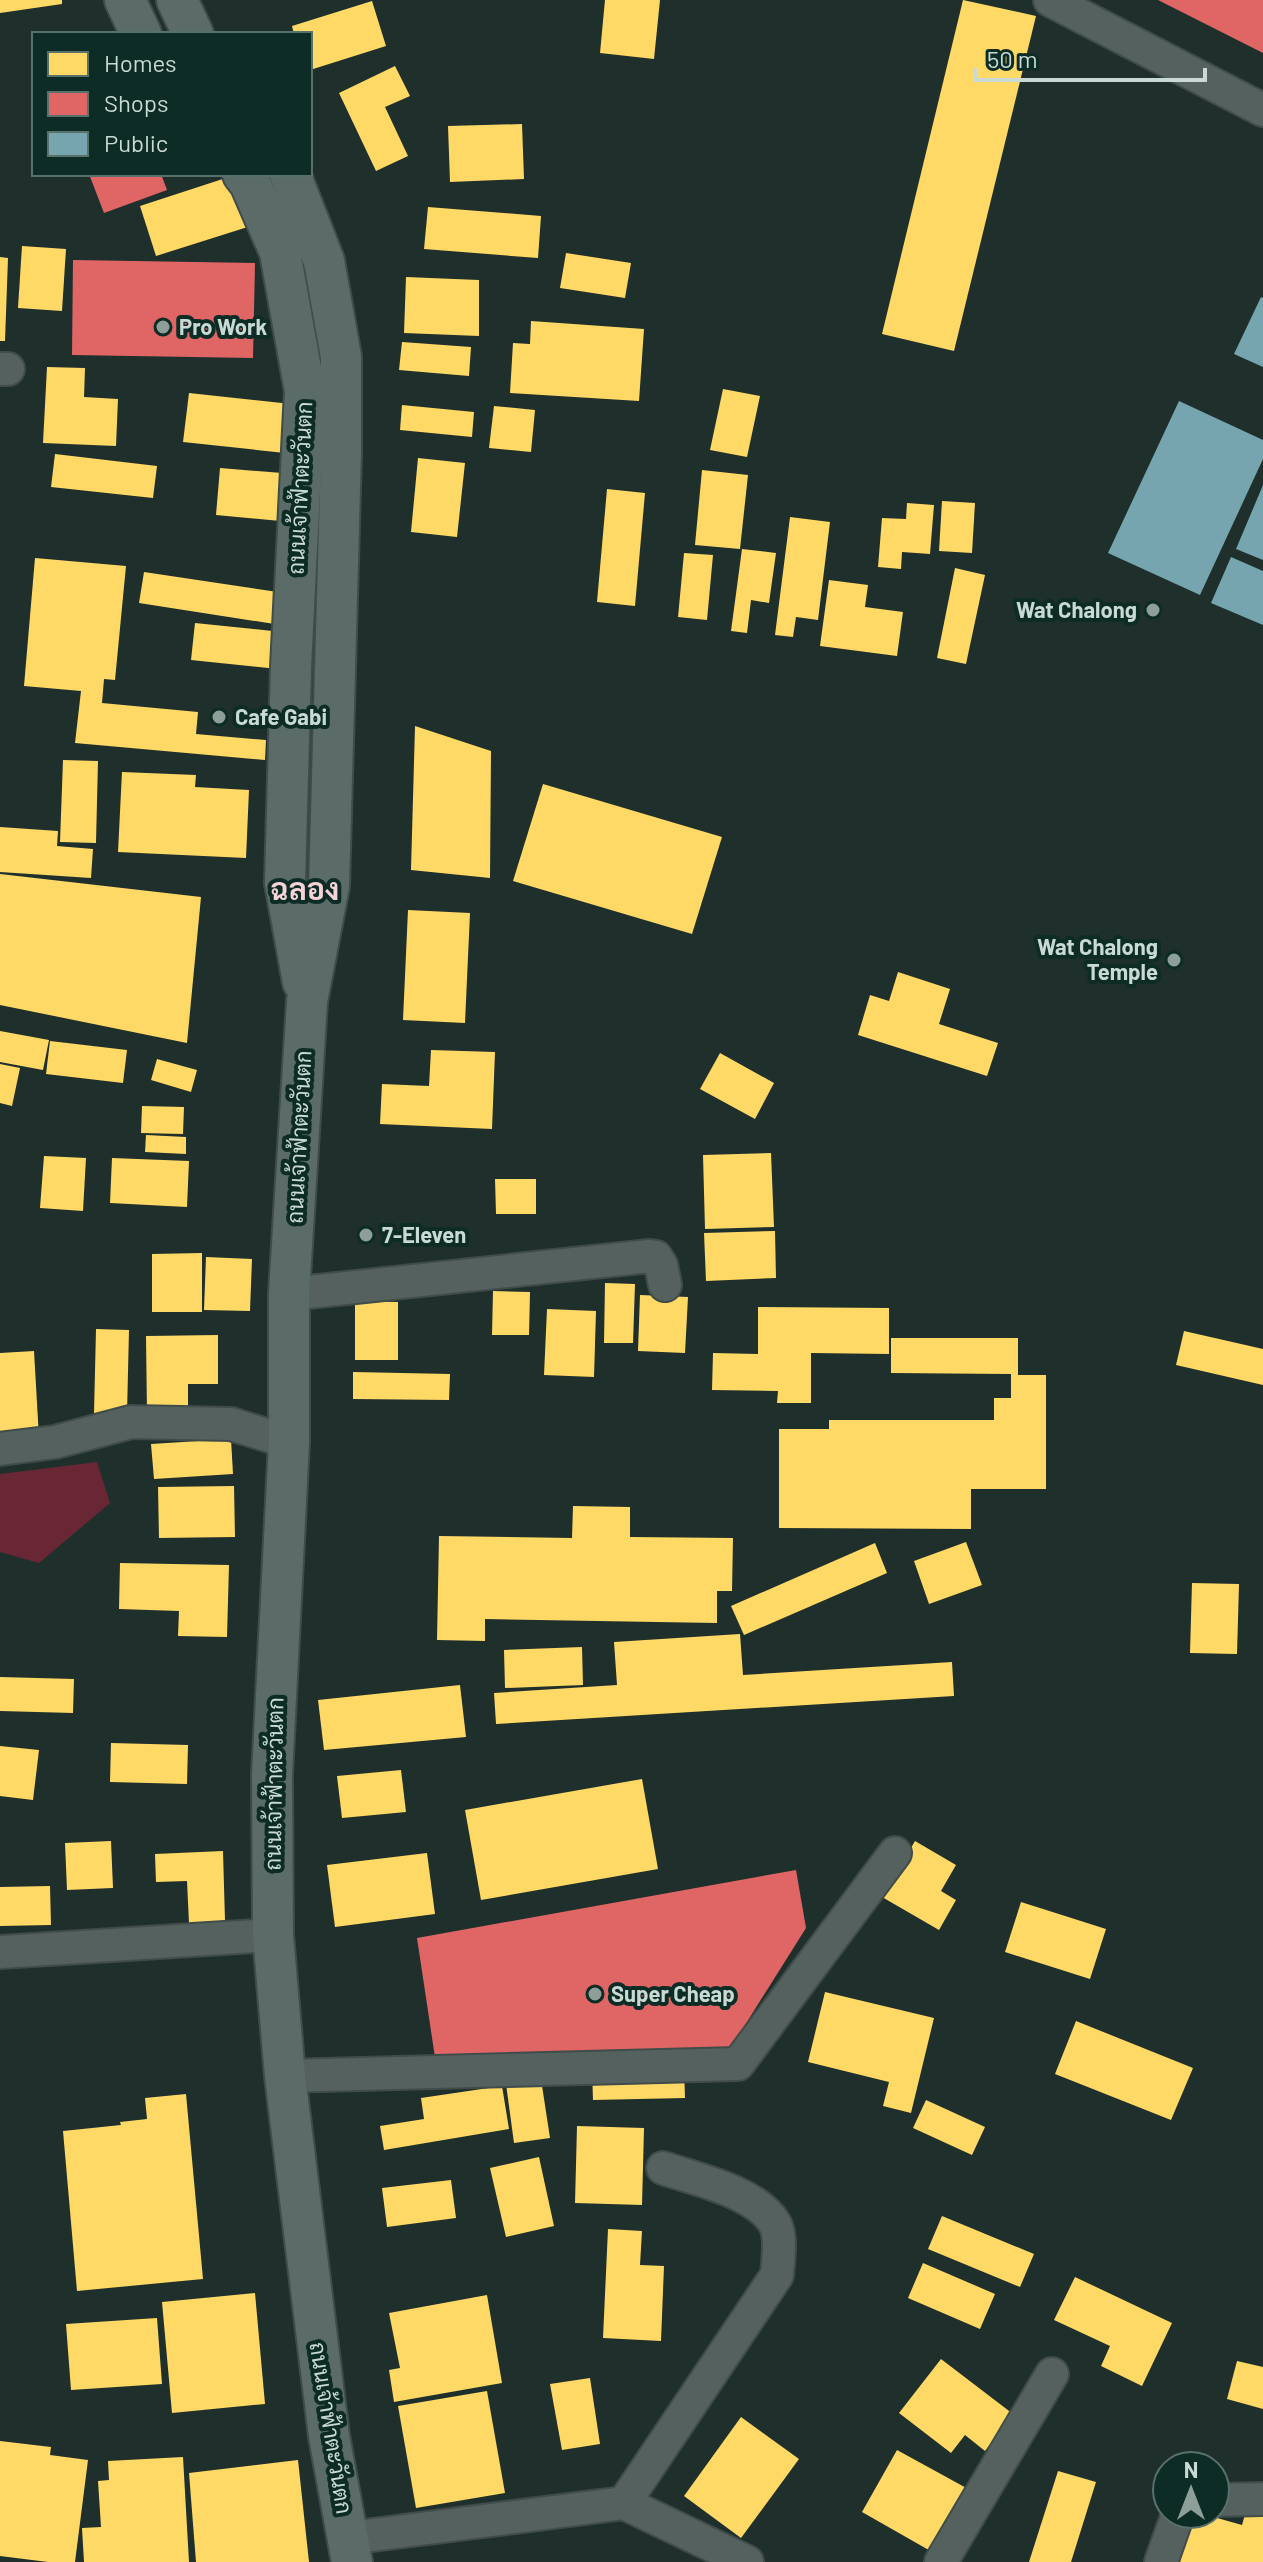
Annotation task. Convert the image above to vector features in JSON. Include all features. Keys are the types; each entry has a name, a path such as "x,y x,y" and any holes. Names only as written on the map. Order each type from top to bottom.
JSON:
{"main road":[{"path":"125,0 140,32"},
{"path":"177,0 192,32"},
{"name":"ถนนเจ้าฟ้าตะวันตก","path":"244,176 280,252 305,391 291,667 285,883 307,1001"},
{"name":"ถนนเจ้าฟ้าตะวันตก","path":"291,176 324,261 341,357 337,675 329,886 307,1001 289,1294 289,1442 272,1775 273,1935 285,2076 329,2436 350,2550"},
{"path":"296,576 338,583"},
{"path":"291,667 337,675"}],"street":[{"path":"1050,0 1263,110"},
{"path":"289,1294 650,1256 656,1257 661,1265 665,1285"},
{"path":"0,1449 55,1442 131,1422 231,1424 289,1442"},
{"path":"285,2076 738,2064 895,1853"},
{"path":"0,1952 273,1935"},
{"path":"624,2503 777,2275 779,2246 776,2225 758,2207 732,2191 663,2168"},
{"path":"941,2562 1052,2374"},
{"path":"1231,2500 1263,2499"},
{"path":"350,2550 624,2503 747,2562"},
{"path":"1161,2562 1172,2530"}],"shaded area":[{"path":"97,1462 110,1503 39,1563 0,1552 0,1474"}],"building: Homes":[{"path":"0,0 62,0 62,4 0,13"},
{"path":"605,0 660,0 654,59 600,53"},
{"path":"963,0 1036,16 954,351 882,334"},
{"path":"372,1 386,46 312,69 312,32 294,32 292,26"},
{"path":"395,66 410,96 385,107 408,156 376,171 339,93"},
{"path":"522,124 524,179 450,182 448,126"},
{"path":"239,176 254,225 156,256 140,206"},
{"path":"428,207 541,216 538,258 424,249"},
{"path":"22,246 66,249 62,311 18,308"},
{"path":"566,253 631,263 625,298 560,288"},
{"path":"0,257 8,258 5,341 0,341"},
{"path":"406,277 479,280 479,336 404,333"},
{"path":"531,321 644,329 639,401 510,393 513,343 530,344"},
{"path":"402,342 471,347 469,376 399,370"},
{"path":"47,367 85,368 84,397 118,399 116,446 43,443"},
{"path":"723,389 760,396 747,457 710,450"},
{"path":"189,393 291,404 285,453 183,442"},
{"path":"402,405 474,412 472,437 400,430"},
{"path":"494,406 535,410 531,452 489,448"},
{"path":"55,454 157,466 153,498 51,487"},
{"path":"418,458 465,463 457,537 411,532"},
{"path":"220,468 295,474 291,522 216,515"},
{"path":"702,470 748,475 740,549 695,545"},
{"path":"607,489 645,493 635,606 597,602"},
{"path":"942,501 975,503 972,553 939,551"},
{"path":"907,503 934,505 930,554 902,552 901,569 878,567 882,518 906,519"},
{"path":"790,517 830,522 818,620 796,617 793,637 775,635"},
{"path":"742,549 776,553 769,603 751,600 747,633 731,631"},
{"path":"684,553 713,555 707,620 678,617"},
{"path":"35,558 126,566 115,680 104,679 102,703 198,712 196,734 266,740 265,760 75,743 81,691 24,686"},
{"path":"955,568 985,575 966,664 937,658"},
{"path":"144,572 291,594 287,626 139,603"},
{"path":"829,580 868,585 865,607 903,612 897,656 820,646"},
{"path":"195,623 282,632 278,669 191,660"},
{"path":"415,726 491,751 490,878 411,870"},
{"path":"63,760 98,761 96,843 60,842"},
{"path":"122,772 196,775 195,787 249,790 246,858 118,852"},
{"path":"543,784 722,837 692,934 513,881"},
{"path":"0,827 58,831 57,846 93,849 91,878 0,872"},
{"path":"0,874 201,897 187,1043 0,1005"},
{"path":"408,910 470,913 465,1023 403,1020"},
{"path":"898,972 950,989 939,1024 998,1043 987,1076 858,1035 870,995 889,1001"},
{"path":"0,1031 49,1040 43,1070 0,1062"},
{"path":"50,1041 127,1050 123,1083 46,1074"},
{"path":"431,1050 495,1052 492,1129 380,1124 382,1084 429,1086"},
{"path":"720,1053 774,1083 755,1119 700,1089"},
{"path":"157,1059 197,1070 191,1092 151,1080"},
{"path":"0,1064 20,1068 12,1106 0,1103"},
{"path":"142,1106 184,1107 183,1134 141,1133"},
{"path":"146,1135 186,1137 186,1154 145,1152"},
{"path":"771,1153 774,1227 705,1229 703,1155"},
{"path":"44,1156 86,1158 83,1211 40,1208"},
{"path":"112,1158 189,1161 187,1207 110,1203"},
{"path":"495,1179 536,1179 536,1214 496,1214"},
{"path":"775,1231 776,1278 706,1281 704,1233"},
{"path":"202,1253 202,1312 152,1312 152,1254"},
{"path":"206,1257 252,1259 250,1311 204,1310"},
{"path":"605,1283 635,1284 633,1343 604,1343"},
{"path":"493,1291 530,1292 529,1335 492,1335"},
{"path":"640,1295 688,1297 685,1353 638,1351"},
{"path":"355,1301 398,1302 398,1360 355,1360"},
{"path":"758,1307 889,1308 889,1354 811,1353 811,1403 777,1403 778,1391 712,1390 713,1353 758,1354"},
{"path":"547,1309 596,1311 594,1377 544,1375"},
{"path":"96,1329 129,1330 127,1414 94,1413"},
{"path":"1184,1331 1263,1349 1263,1385 1176,1365"},
{"path":"218,1335 218,1384 188,1384 188,1413 147,1414 146,1336"},
{"path":"891,1338 1018,1338 1018,1375 1046,1375 1046,1489 971,1489 971,1529 779,1528 779,1429 829,1429 829,1420 994,1420 994,1398 1011,1398 1011,1374 891,1373"},
{"path":"34,1351 39,1438 0,1440 0,1353"},
{"path":"353,1372 450,1374 449,1400 353,1399"},
{"path":"231,1439 233,1474 154,1479 151,1444"},
{"path":"234,1486 235,1537 159,1538 158,1487"},
{"path":"573,1506 630,1507 630,1537 733,1538 732,1591 717,1591 717,1623 485,1619 485,1641 437,1640 439,1536 572,1538"},
{"path":"966,1542 982,1585 929,1604 914,1561"},
{"path":"875,1543 887,1573 744,1635 731,1606"},
{"path":"120,1563 229,1565 227,1637 178,1636 179,1611 119,1609"},
{"path":"1192,1583 1239,1584 1237,1654 1190,1653"},
{"path":"740,1634 743,1675 952,1662 954,1696 496,1724 494,1693 617,1685 614,1642"},
{"path":"582,1647 583,1685 505,1688 504,1650"},
{"path":"0,1677 74,1679 73,1713 0,1711"},
{"path":"460,1685 466,1737 324,1750 318,1700"},
{"path":"111,1743 188,1745 187,1784 110,1782"},
{"path":"0,1746 39,1750 33,1800 0,1796"},
{"path":"401,1770 406,1812 342,1818 337,1776"},
{"path":"642,1779 658,1869 481,1900 465,1810"},
{"path":"111,1841 113,1888 67,1890 65,1843"},
{"path":"915,1841 956,1865 941,1891 956,1900 939,1930 882,1897"},
{"path":"223,1851 225,1921 189,1923 187,1881 156,1882 155,1854"},
{"path":"427,1853 435,1914 335,1927 327,1865"},
{"path":"50,1886 51,1925 0,1926 0,1887"},
{"path":"1021,1902 1106,1929 1090,1979 1005,1952"},
{"path":"825,1992 934,2018 911,2113 883,2106 889,2082 808,2062"},
{"path":"1076,2021 1193,2068 1171,2120 1055,2074"},
{"path":"684,2067 685,2098 593,2100 592,2069"},
{"path":"541,2079 550,2138 514,2143 506,2084"},
{"path":"502,2086 509,2129 384,2150 380,2126 424,2119 421,2098"},
{"path":"186,2094 203,2279 77,2291 63,2131 147,2119 145,2098"},
{"path":"926,2100 985,2127 972,2155 913,2128"},
{"path":"577,2126 644,2128 642,2205 575,2203"},
{"path":"539,2157 554,2226 506,2237 490,2168"},
{"path":"451,2180 456,2218 387,2227 382,2188"},
{"path":"942,2216 1034,2254 1020,2287 928,2249"},
{"path":"608,2229 642,2231 640,2265 664,2266 661,2341 603,2338"},
{"path":"923,2263 995,2294 980,2329 908,2298"},
{"path":"1075,2277 1172,2323 1142,2386 1101,2366 1110,2346 1054,2320"},
{"path":"255,2293 265,2404 172,2413 162,2302"},
{"path":"487,2295 502,2383 394,2402 389,2370 400,2368 389,2313"},
{"path":"157,2318 162,2384 71,2390 66,2324"},
{"path":"941,2359 1013,2414 985,2451 965,2435 951,2453 899,2413"},
{"path":"1237,2361 1263,2367 1263,2409 1227,2399"},
{"path":"590,2378 600,2444 562,2450 550,2384"},
{"path":"487,2391 505,2493 416,2508 398,2406"},
{"path":"741,2417 799,2459 741,2538 684,2496"},
{"path":"0,2441 51,2447 50,2455 88,2460 75,2562 0,2556"},
{"path":"897,2450 970,2490 934,2553 862,2512"},
{"path":"183,2457 189,2562 84,2562 82,2528 101,2527 98,2481 109,2480 108,2461"},
{"path":"298,2460 309,2562 196,2562 189,2473"},
{"path":"1058,2471 1096,2482 1071,2562 1029,2562"},
{"path":"1246,2511 1263,2516 1263,2562 1180,2562 1189,2530 1231,2530 1231,2522 1242,2525"}],"building: Shops":[{"path":"1158,0 1263,0 1263,53"},
{"path":"90,176 162,176 167,190 104,213"},
{"name":"Pro Work","path":"73,260 255,263 253,358 72,355"},
{"name":"Super Cheap","path":"796,1870 806,1928 730,2049 436,2064 417,1938"}],"building: Public":[{"path":"1263,298 1263,367 1234,354"},
{"path":"1179,401 1263,440 1263,459 1200,595 1108,553"},
{"path":"1263,485 1263,560 1236,549"},
{"path":"1231,557 1263,571 1263,625 1211,603"}],"place":[{"name":"Pro Work","path":"163,327"},
{"name":"Wat Chalong","path":"1153,610"},
{"name":"Cafe Gabi","path":"219,717"},
{"name":"Wat Chalong Temple","path":"1174,960"},
{"name":"7-Eleven","path":"366,1235"},
{"name":"Super Cheap","path":"595,1994"}],"district":[{"name":"ฉลอง","path":"305,890"}]}
